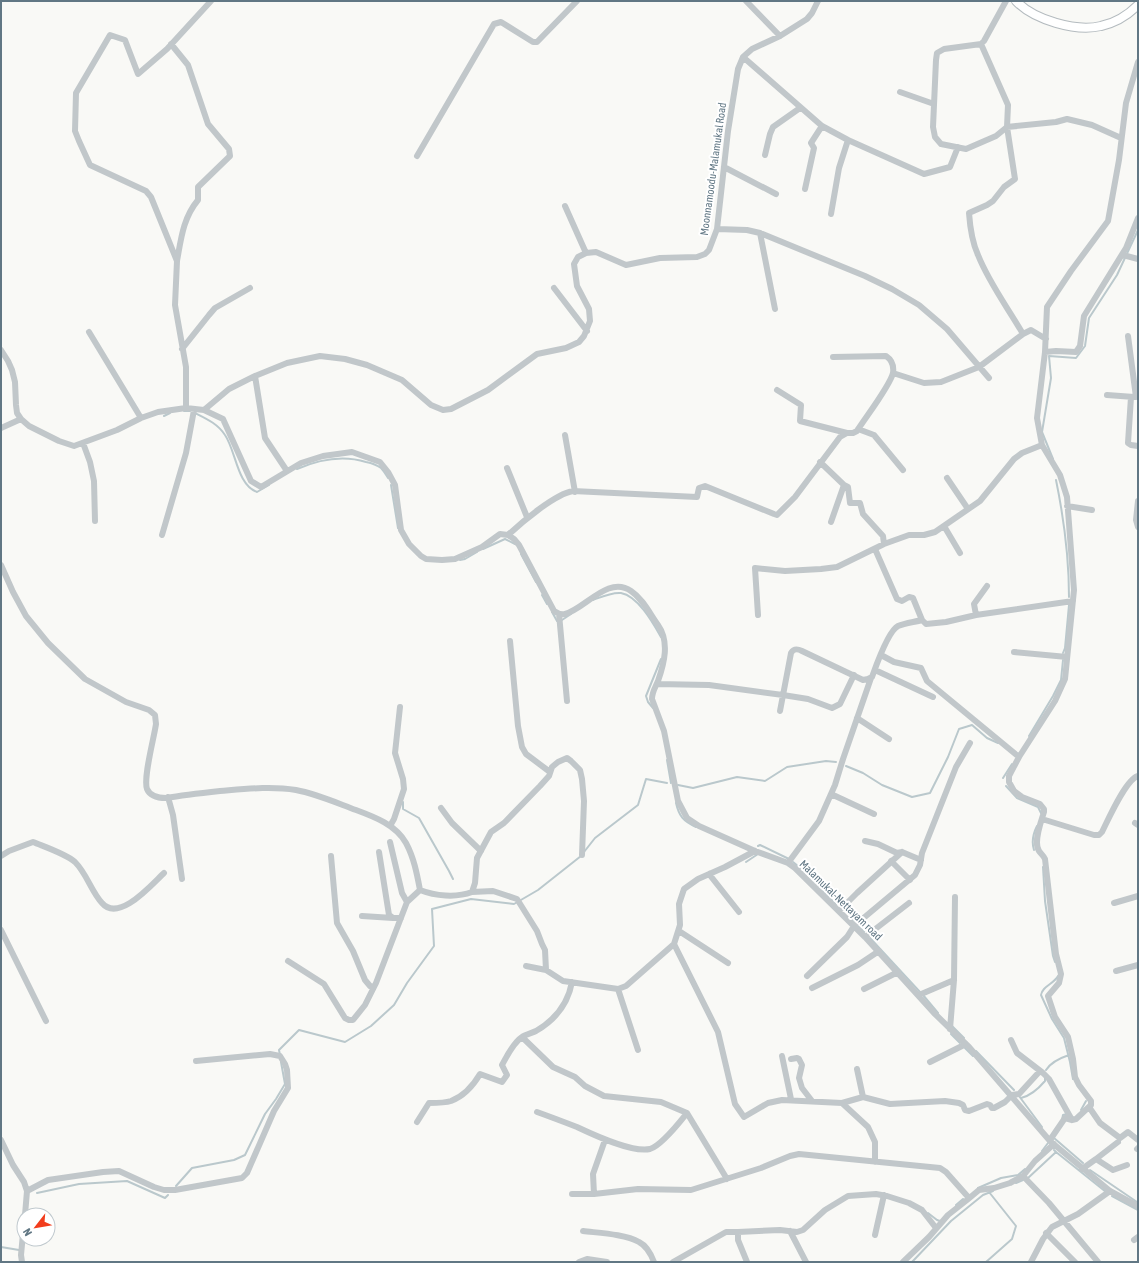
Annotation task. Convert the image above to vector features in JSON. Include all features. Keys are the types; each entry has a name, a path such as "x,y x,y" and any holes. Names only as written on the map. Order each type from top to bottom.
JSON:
{"main road":[{"path":"1016,1 1031,14 1048,21 1089,28 1102,26 1120,19 1137,6"}],"street":[{"path":"177,261 151,197 146,192 90,165 78,141 75,130 74,120 76,92 110,35 125,40 138,74 171,44 211,1"},
{"path":"417,156 494,24 501,22 533,42 537,42 577,1"},
{"path":"746,1 780,36"},
{"path":"818,1 812,14 807,19 780,36 752,49 743,57 822,126 848,140 924,174 950,167 958,147"},
{"path":"1006,1 981,44 944,49 937,54 933,127 935,137 941,144 966,149 996,136 1007,127 1056,122 1067,119 1092,125 1122,138"},
{"path":"171,44 188,65 208,124 229,149 230,153 230,156 198,187 198,200 186,219 177,261 175,305 186,367 186,408"},
{"path":"981,44 1008,105 1007,127 1015,179 1004,187 993,201 968,213 970,232 977,255 1023,334"},
{"name":"Moonnamoodu-Malamukal Road","path":"586,253 596,252 626,264 660,258 697,256 705,254 709,250 717,229 738,69 743,57"},
{"path":"1072,1120 1076,1119 1091,1105 1091,1101 1080,1088 1075,1077 1068,1037 1055,1017 1048,996 1059,983 1061,974 1056,954 1045,859 1039,851 1038,844 1038,835 1044,811 1043,807 1038,803 1022,797 1014,791 1010,786 1009,776 1018,755 1061,690 1065,679 1074,590 1067,498 1060,475 1042,445 1037,418 1045,352 1047,307 1071,271 1108,221 1120,160 1126,103 1138,62"},
{"path":"900,92 934,104"},
{"path":"765,155 773,127 800,108"},
{"path":"805,189 814,148 812,143 822,126"},
{"path":"831,214 839,168 848,140"},
{"path":"724,167 776,194"},
{"path":"204,410 230,389 255,376 287,363 320,356 345,359 367,365 402,380 431,405 443,410 451,409 488,390 537,354 566,348 579,342 584,336 590,321 589,309 577,286 574,264 578,257 586,253 565,206"},
{"path":"1045,352 1076,352 1080,346 1084,316 1125,255 1138,218"},
{"path":"717,229 747,230 760,233 865,276 892,289 919,305 947,329 989,378"},
{"path":"760,233 775,310"},
{"path":"1125,255 1138,259"},
{"path":"182,349 215,308 250,288"},
{"path":"554,288 586,331"},
{"path":"893,373 924,383 941,382 979,367 1023,334 1031,330 1046,339"},
{"path":"89,332 141,418"},
{"path":"1128,336 1135,397 1128,443 1138,446"},
{"path":"1,350 12,370 15,382 17,413 28,426 59,441 74,446 117,430 141,418 158,412 186,408 204,410 223,419 251,481 261,487 301,463 323,456 352,452 380,462 388,472 395,485 401,530 409,544 426,559 455,559 482,547 500,534 508,535 519,545 554,611 559,614 567,701"},
{"path":"777,390 801,405 800,421 847,433 854,433 888,383 893,373 891,362 888,357 885,356 833,357"},
{"path":"255,376 265,438 287,471"},
{"path":"1107,395 1135,397"},
{"path":"162,535 186,453 194,410"},
{"path":"1,428 21,419"},
{"path":"858,429 874,435 903,470"},
{"path":"508,535 527,517 566,493 575,492 696,497 699,488 705,486 777,514 794,497 840,437 847,433"},
{"path":"566,435 575,492"},
{"path":"83,443 90,462 94,481 95,520"},
{"path":"758,615 754,572 756,567 768,570 784,571 821,570 837,567 884,544 909,536 935,532 980,501 1014,459 1022,453 1042,445"},
{"path":"820,462 848,487 850,503 860,503 863,514 883,536 884,544"},
{"path":"507,468 527,517"},
{"path":"947,478 968,509"},
{"path":"831,522 844,485"},
{"path":"1138,501 1138,527"},
{"path":"1067,506 1092,510"},
{"path":"944,526 960,553"},
{"path":"875,549 897,600 900,602 910,597 913,598 922,620 928,624 946,622 976,615 1073,601"},
{"path":"1,565 26,616 48,643 85,679 126,702 149,710 155,715 156,724 146,777 146,785 148,790 153,795 159,798 249,788 296,790 324,798 363,813 390,826 400,835 406,843 416,869 420,890"},
{"path":"976,615 974,604 987,586"},
{"name":"Malamukal-Nettayam road","path":"559,614 565,614 594,596 614,587 625,588 638,598 660,628 664,638 665,653 657,684 652,693 652,698 664,731 678,801 687,818 755,851 788,863 795,868 866,937 950,1029 966,1044 1052,1142 1082,1169 1110,1191 1138,1206"},
{"path":"788,863 819,821 831,794 871,678 880,655 894,628 899,625 922,620"},
{"path":"510,641 522,747 526,754 550,772"},
{"path":"780,711 791,653 795,649 863,680 871,678"},
{"path":"1014,652 1067,657"},
{"path":"880,655 894,662 921,668 927,681 1018,755"},
{"path":"875,670 933,697"},
{"path":"657,684 709,685 783,694 808,699 832,708 840,704 854,675"},
{"path":"390,826 404,789 403,779 395,753 400,707"},
{"path":"857,718 889,739"},
{"path":"807,976 847,937 854,926 915,875 920,865 922,853 956,767 970,743"},
{"path":"472,892 475,883 477,858 491,832 504,823 540,786 549,776 552,767 558,762 567,758 580,770 584,801 582,855"},
{"path":"1042,819 1094,835 1099,834 1102,832 1123,791 1135,777 1138,776"},
{"path":"831,794 874,814"},
{"path":"168,797 173,815 182,879"},
{"path":"441,808 452,823 481,851"},
{"path":"865,841 878,844 897,853 902,852 921,860"},
{"path":"1,856 9,851 33,842 48,848 73,861 83,871 102,904 109,908 117,909 134,901 164,873"},
{"path":"390,842 402,893 407,902"},
{"path":"526,966 546,970 563,980 572,982 618,990 626,986 674,944 679,931 678,904 684,889 698,879 755,851"},
{"path":"379,852 389,915 393,918"},
{"path":"839,912 857,893 902,852"},
{"path":"331,856 337,923 353,951 365,980 370,986 374,987"},
{"path":"891,861 910,880"},
{"path":"709,874 739,912"},
{"path":"420,890 446,896 492,891 517,899 537,932 545,950 546,970"},
{"path":"288,961 324,984 345,1018 349,1020 355,1018 365,1005 374,987 407,902 420,890"},
{"path":"1114,903 1138,896"},
{"path":"950,1029 954,980 955,897"},
{"path":"866,937 909,903"},
{"path":"362,916 401,918"},
{"path":"1,930 46,1021"},
{"path":"679,931 728,963"},
{"path":"674,944 718,1032 735,1104 744,1117 768,1103 782,1100 791,1099 842,1102 863,1097 890,1104 945,1101 959,1103 969,1112 987,1104 994,1108 1005,1102 1012,1095 1019,1094 1040,1071"},
{"path":"812,988 858,965 879,952"},
{"path":"1116,971 1138,965"},
{"path":"864,989 898,972"},
{"path":"919,995 954,980"},
{"path":"417,1122 429,1104 451,1101 475,1084 480,1074 502,1082 507,1075 502,1066 513,1047 522,1037 547,1025 560,1011 570,994 572,982"},
{"path":"618,990 638,1050"},
{"path":"522,1037 553,1067 575,1077 585,1086 604,1096 661,1102 687,1113 727,1179"},
{"path":"1011,1040 1017,1053 1040,1071 1051,1083 1072,1120"},
{"path":"930,1062 966,1044"},
{"path":"27,1191 48,1180 119,1171 164,1190 175,1190 242,1178 247,1173 274,1111 288,1088 286,1064 280,1056 270,1054 196,1061"},
{"path":"782,1056 791,1099"},
{"path":"791,1059 799,1059 802,1065 799,1078 802,1088 812,1101"},
{"path":"857,1069 863,1097"},
{"path":"842,1102 868,1127 875,1142 875,1162"},
{"path":"1089,1107 1100,1123 1120,1138 1128,1132 1138,1140"},
{"path":"537,1112 577,1127 605,1140 638,1149 650,1149 661,1142 687,1113"},
{"path":"903,1262 929,1237 948,1215 979,1190 994,1188 1010,1183 1023,1176 1052,1142 1052,1137 1065,1118 1067,1117 1072,1120"},
{"path":"1,1140 13,1165 24,1182 27,1191 26,1207"},
{"path":"594,1194 593,1174 605,1140"},
{"path":"1082,1169 1118,1142"},
{"path":"572,1194 594,1194 638,1189 691,1190 761,1168 790,1156 799,1154 940,1168 946,1172 969,1198"},
{"path":"1096,1159 1113,1170 1127,1165"},
{"path":"1023,1176 1049,1203 1098,1262"},
{"path":"1031,1262 1046,1233 1052,1227 1078,1214 1110,1191"},
{"path":"673,1262 726,1232 780,1230 797,1232 803,1230 825,1210 848,1196 876,1194 909,1203 922,1210 936,1228"},
{"path":"875,1235 884,1195"},
{"path":"583,1230 620,1236 640,1242 647,1248 654,1262"},
{"path":"790,1231 806,1262"},
{"path":"738,1232 738,1240 747,1262"},
{"path":"1046,1233 1075,1262"},
{"path":"22,1247 22,1262"},
{"path":"579,1262 586,1259 607,1262"}],"waterway":[{"path":"1053,459 1042,432 1051,378 1049,356 1076,358 1085,346 1089,318 1117,275 1138,230"},
{"path":"184,411 190,411"},
{"path":"164,416 170,413"},
{"path":"195,413 212,422 225,435 241,475 250,488 257,492 269,485"},
{"path":"297,469 332,459 349,459 374,464 381,468 388,478"},
{"path":"1056,480 1066,538 1069,597"},
{"path":"391,485 398,528"},
{"path":"483,549 505,539 515,544"},
{"path":"460,560 465,559 477,552"},
{"path":"521,554 536,582"},
{"path":"593,600 614,593 627,595 644,611 661,637"},
{"path":"542,595 547,604"},
{"path":"1063,653 1065,648 1069,605"},
{"path":"552,612 557,621"},
{"path":"562,620 571,614"},
{"path":"653,708 648,702 646,696 661,659"},
{"path":"1029,736 1061,680 1063,660"},
{"path":"846,766 863,773 882,785 912,797 930,793 948,757 959,729 972,725 987,738 998,743"},
{"path":"667,760 671,783"},
{"path":"678,785 693,788 737,777 765,781 787,767 826,761 836,762"},
{"path":"1003,778 1012,764"},
{"path":"584,852 595,838 638,805 646,779 667,783"},
{"path":"1006,786 1017,798 1038,807 1041,813"},
{"path":"403,802 403,809 419,818 453,879"},
{"path":"676,803 682,818 696,827"},
{"path":"1034,850 1033,838 1037,826"},
{"path":"758,846 760,845 789,859"},
{"path":"746,862 758,854"},
{"path":"280,1055 279,1050 299,1030 345,1042 371,1026 394,1005 407,983 434,946 432,909 471,899 514,904 538,890 581,856"},
{"path":"793,862 809,875 836,905"},
{"path":"1043,867 1045,901 1055,962"},
{"path":"849,917 854,921"},
{"path":"858,926 864,932"},
{"path":"870,938 920,992"},
{"path":"1058,976 1044,989 1041,995 1052,1019 1064,1038 1073,1079"},
{"path":"923,995 938,1013"},
{"path":"952,1026 964,1038"},
{"path":"951,1034 960,1043"},
{"path":"965,1048 973,1056"},
{"path":"976,1051 1014,1090"},
{"path":"1046,1070 1050,1065 1062,1057 1069,1055"},
{"path":"176,1186 192,1168 234,1160 245,1155 265,1114 285,1084 281,1062"},
{"path":"1021,1098 1031,1094 1045,1081 1045,1078"},
{"path":"1019,1096 1042,1127"},
{"path":"1081,1110 1086,1101"},
{"path":"1062,1120 1063,1115 1067,1114"},
{"path":"1054,1138 1083,1163"},
{"path":"1042,1151 1048,1143"},
{"path":"1028,1178 1056,1152 1054,1150"},
{"path":"1056,1152 1106,1192"},
{"path":"978,1188 1001,1178 1018,1175 1025,1169"},
{"path":"1090,1170 1137,1202"},
{"path":"1016,1183 1023,1180"},
{"path":"37,1193 79,1184 127,1181 165,1198 168,1195"},
{"path":"912,1262 951,1221 983,1195 993,1191"},
{"path":"986,1262 1012,1239 1016,1226 989,1192"},
{"path":"1112,1196 1138,1210"},
{"path":"956,1205 963,1199"},
{"path":"928,1213 940,1221"},
{"path":"1,1247 19,1250"}]}
